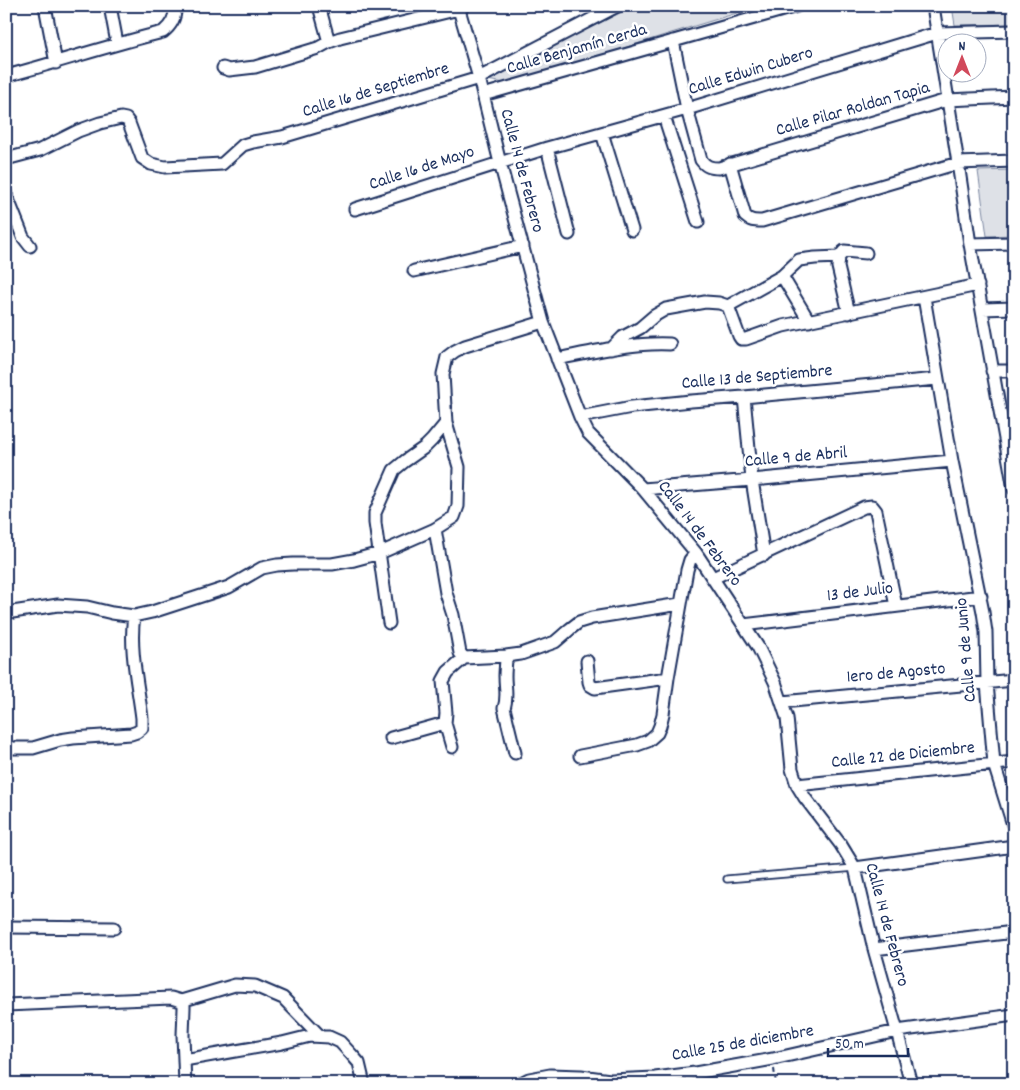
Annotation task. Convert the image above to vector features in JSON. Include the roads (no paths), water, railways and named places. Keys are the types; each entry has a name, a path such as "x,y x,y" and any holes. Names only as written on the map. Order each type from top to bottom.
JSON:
{"street":[{"path":"45,6 56,63"},
{"path":"110,6 117,43"},
{"path":"6,76 56,63 117,43 163,32 172,24 175,17 175,6"},
{"path":"319,6 330,42"},
{"name":"Calle 16 de Septiembre","path":"6,159 40,150 100,123 122,118 126,119 129,123 142,158 151,164 164,167 222,164 243,145 282,137 479,78 618,6"},
{"name":"Calle Benjamín Cerda","path":"483,95 797,6"},
{"path":"933,6 970,244 992,371 1011,463 1014,489"},
{"path":"223,68 229,70 254,68 318,48 330,42 460,7"},
{"name":"Calle 14 de Febrero","path":"460,7 543,322 580,417 588,433 643,489 696,553 758,647 775,682 787,718 792,769 797,785 841,845 855,868 874,949 911,1084"},
{"name":"Calle Edwin Cubero","path":"500,162 664,116 937,33 1014,30"},
{"path":"673,41 687,109"},
{"name":"Calle Pilar Roldan Tapia","path":"687,109 701,160 705,165 719,168 947,100 1014,97"},
{"path":"664,116 698,222"},
{"path":"602,132 632,230"},
{"path":"547,148 569,234"},
{"path":"730,164 745,216 754,221 762,221 958,163 1014,160"},
{"name":"Calle 16 de Mayo","path":"355,210 500,162"},
{"path":"6,194 23,237 30,246"},
{"path":"970,244 1014,243"},
{"path":"414,271 523,246"},
{"path":"849,313 838,267 839,257 844,251 866,253"},
{"path":"611,349 623,337 666,310 705,302 728,306 782,276 799,260 839,257"},
{"path":"782,276 809,321"},
{"path":"728,306 739,336 746,339 783,326 978,285"},
{"name":"Calle 9 de Junio","path":"924,297 952,461 981,596 986,632 987,683 994,764 1014,828"},
{"path":"982,310 1014,308"},
{"path":"6,612 58,604 87,607 134,616 229,587 262,568 293,564 332,564 354,560 380,553 435,528 454,516 458,506 459,467 446,423 442,374 447,357 454,350 543,322"},
{"path":"557,359 611,349 659,343 670,344"},
{"path":"992,371 1014,370"},
{"name":"Calle 13 de Septiembre","path":"580,417 632,407 937,379"},
{"path":"744,397 752,480 764,555"},
{"path":"389,622 375,522 376,513 394,470 425,447 446,423"},
{"name":"Calle 9 de Abril","path":"643,489 952,461"},
{"path":"713,578 864,507 872,506 876,511 896,606"},
{"path":"435,528 446,593 453,615 460,653 464,658"},
{"path":"580,756 637,745 648,740 656,733 660,726 687,570 690,560 696,553"},
{"name":"13 de Julio","path":"743,625 981,596"},
{"path":"452,747 445,723 446,712 443,681 448,672 464,658 522,654 554,642 579,622 592,618 680,604"},
{"path":"6,748 33,748 73,738 131,734 142,728 133,650 132,628 134,616"},
{"path":"506,656 506,702 504,708 515,753"},
{"path":"587,661 589,682 595,688 668,678"},
{"name":"1ero de Agosto","path":"782,702 1014,680"},
{"path":"391,738 445,723"},
{"name":"Calle 22 de Diciembre","path":"797,785 1014,762"},
{"path":"855,868 1014,846"},
{"path":"6,927 114,928"},
{"path":"874,949 1014,932"},
{"path":"181,1001 235,984 255,986 283,998 320,1036"},
{"path":"6,1005 177,999 184,1004 185,1084"},
{"name":"Calle 25 de diciembre","path":"519,1084 529,1079 550,1075 581,1076 610,1080 655,1078 695,1073 773,1059 897,1031 1014,1015"},
{"path":"184,1060 282,1043 310,1036 330,1036 340,1042 359,1063 364,1084"}],"lane":[{"path":"727,879 855,868"}]}
